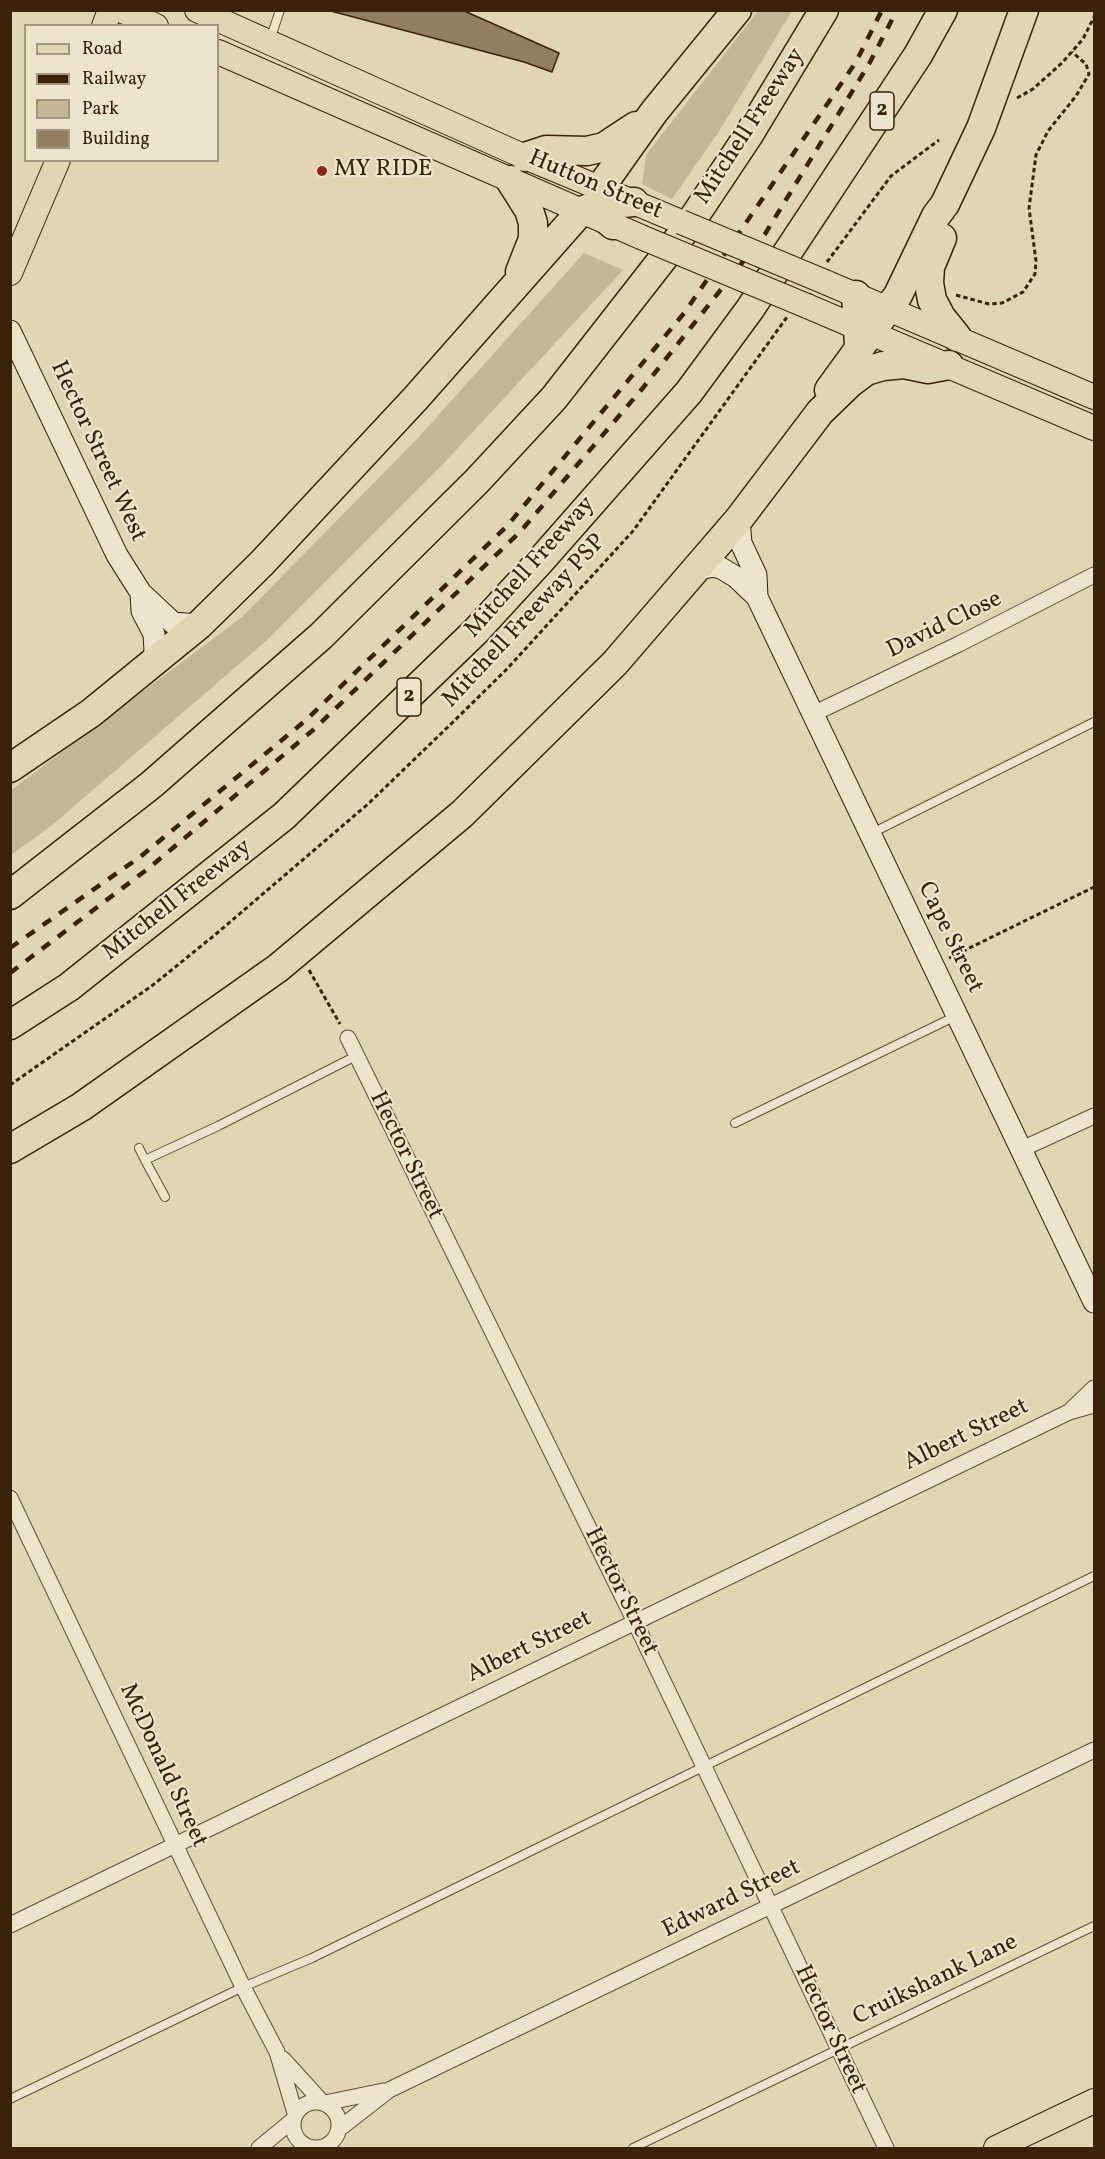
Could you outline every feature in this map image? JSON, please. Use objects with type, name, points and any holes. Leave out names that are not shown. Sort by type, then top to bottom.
[{"type":"highway","points":[[10,768],[91,713],[152,665],[199,625],[302,521],[593,202],[654,112],[737,10]]},
{"type":"highway","name":"Mitchell Freeway","points":[[10,895],[152,785],[245,705],[395,565],[531,423],[622,315],[686,229],[748,136],[824,10]]},
{"type":"highway","name":"Mitchell Freeway","points":[[10,1025],[69,987],[284,816],[468,639],[542,560],[689,392],[750,309],[906,74],[943,10]]},
{"type":"highway","points":[[820,412],[858,324],[887,307],[898,295],[936,216],[945,204],[981,128],[1024,10]]},
{"type":"highway","points":[[512,291],[533,239],[533,223],[518,168],[546,150],[587,151],[603,147],[654,112]]},
{"type":"highway","points":[[593,202],[634,202]]},
{"type":"highway","points":[[945,204],[948,222],[930,267],[929,283],[932,300],[957,336]]},
{"type":"highway","points":[[10,1149],[81,1107],[136,1070],[314,940],[462,814],[615,663],[739,519],[820,412],[866,371],[883,366],[904,364],[928,369],[949,365]]},
{"type":"main road","name":"Hutton Street","points":[[197,10],[518,168],[593,202],[641,237],[798,311],[858,324],[1095,428]]},
{"type":"main road","points":[[107,24],[124,14],[151,24]]},
{"type":"main road","name":"Hutton Street","points":[[219,53],[518,168]]},
{"type":"main road","points":[[10,273],[57,162]]},
{"type":"main road","name":"Hutton Street","points":[[634,202],[825,273],[858,324]]},
{"type":"main road","points":[[887,307],[1095,397]]},
{"type":"main road","points":[[996,2148],[1095,2101]]},
{"type":"street","name":"Hector Street West","points":[[10,331],[117,555],[141,593],[173,623],[199,625]]},
{"type":"street","name":"Cape Street","points":[[739,519],[741,543],[756,575],[757,597]]},
{"type":"street","name":"Cape Street","points":[[695,570],[713,566],[721,568],[736,577],[757,597],[1095,1302]]},
{"type":"street","name":"David Close","points":[[813,714],[1095,575]]},
{"type":"street","name":"Hector Street West","points":[[141,593],[142,610],[154,634],[156,651],[152,665]]},
{"type":"street","name":"Hector Street","points":[[348,1038],[635,1622],[886,2148]]},
{"type":"street","points":[[1022,1149],[1095,1116]]},
{"type":"street","name":"Albert Street","points":[[1069,1412],[1095,1388]]},
{"type":"street","name":"Albert Street","points":[[10,1925],[1069,1412],[1095,1405]]},
{"type":"street","name":"McDonald Street","points":[[10,1498],[174,1845],[243,1988],[277,2052],[294,2117]]},
{"type":"street","name":"Edward Street","points":[[323,2103],[389,2090],[1095,1750]]},
{"type":"street","name":"McDonald Street","points":[[277,2052],[323,2103]]},
{"type":"street","name":"Edward Street","points":[[337,2138],[389,2090]]},
{"type":"street","points":[[259,2148],[307,2103],[323,2103],[336,2114],[337,2138],[325,2146],[286,2148]]},
{"type":"street","points":[[294,2117],[295,2136],[309,2148]]},
{"type":"lane","points":[[269,44],[280,10]]},
{"type":"lane","points":[[870,834],[1095,722]]},
{"type":"lane","points":[[735,1123],[958,1016]]},
{"type":"lane","points":[[145,1160],[356,1056]]},
{"type":"lane","points":[[139,1148],[165,1197]]},
{"type":"lane","points":[[10,2099],[243,1988],[312,1958],[703,1765],[1095,1576]]},
{"type":"lane","name":"Cruikshank Lane","points":[[633,2148],[1095,1926]]},
{"type":"path","points":[[1017,98],[1048,78],[1083,39],[1095,17]]},
{"type":"path","points":[[948,296],[954,295],[989,304],[1002,303],[1023,292],[1035,273],[1036,261],[1029,208],[1036,155],[1048,131],[1076,96],[1089,74],[1086,64],[1072,52]]},
{"type":"path","points":[[825,273],[891,176],[939,140]]},
{"type":"path","name":"Mitchell Freeway PSP","points":[[10,1085],[153,985],[216,934],[368,804],[453,722],[514,661],[633,531],[798,311]]},
{"type":"path","points":[[933,965],[1095,887]]},
{"type":"path","points":[[307,966],[348,1038]]},
{"type":"green space","points":[[758,11],[792,11],[718,133],[672,199],[642,184],[646,155]]},
{"type":"green space","points":[[584,253],[623,270],[443,464],[266,641],[51,826],[11,855],[10,791],[242,617],[416,440]]},
{"type":"building","points":[[327,10],[462,10],[559,53],[552,72],[524,62]]},
{"type":"railway","points":[[10,948],[140,857],[305,721],[507,526],[685,312],[856,62],[882,10]]},
{"type":"railway","points":[[10,973],[149,868],[312,731],[520,532],[642,389],[765,234],[869,64],[897,10]]},
{"type":"place","name":"MY RIDE","points":[[322,171]]}]
